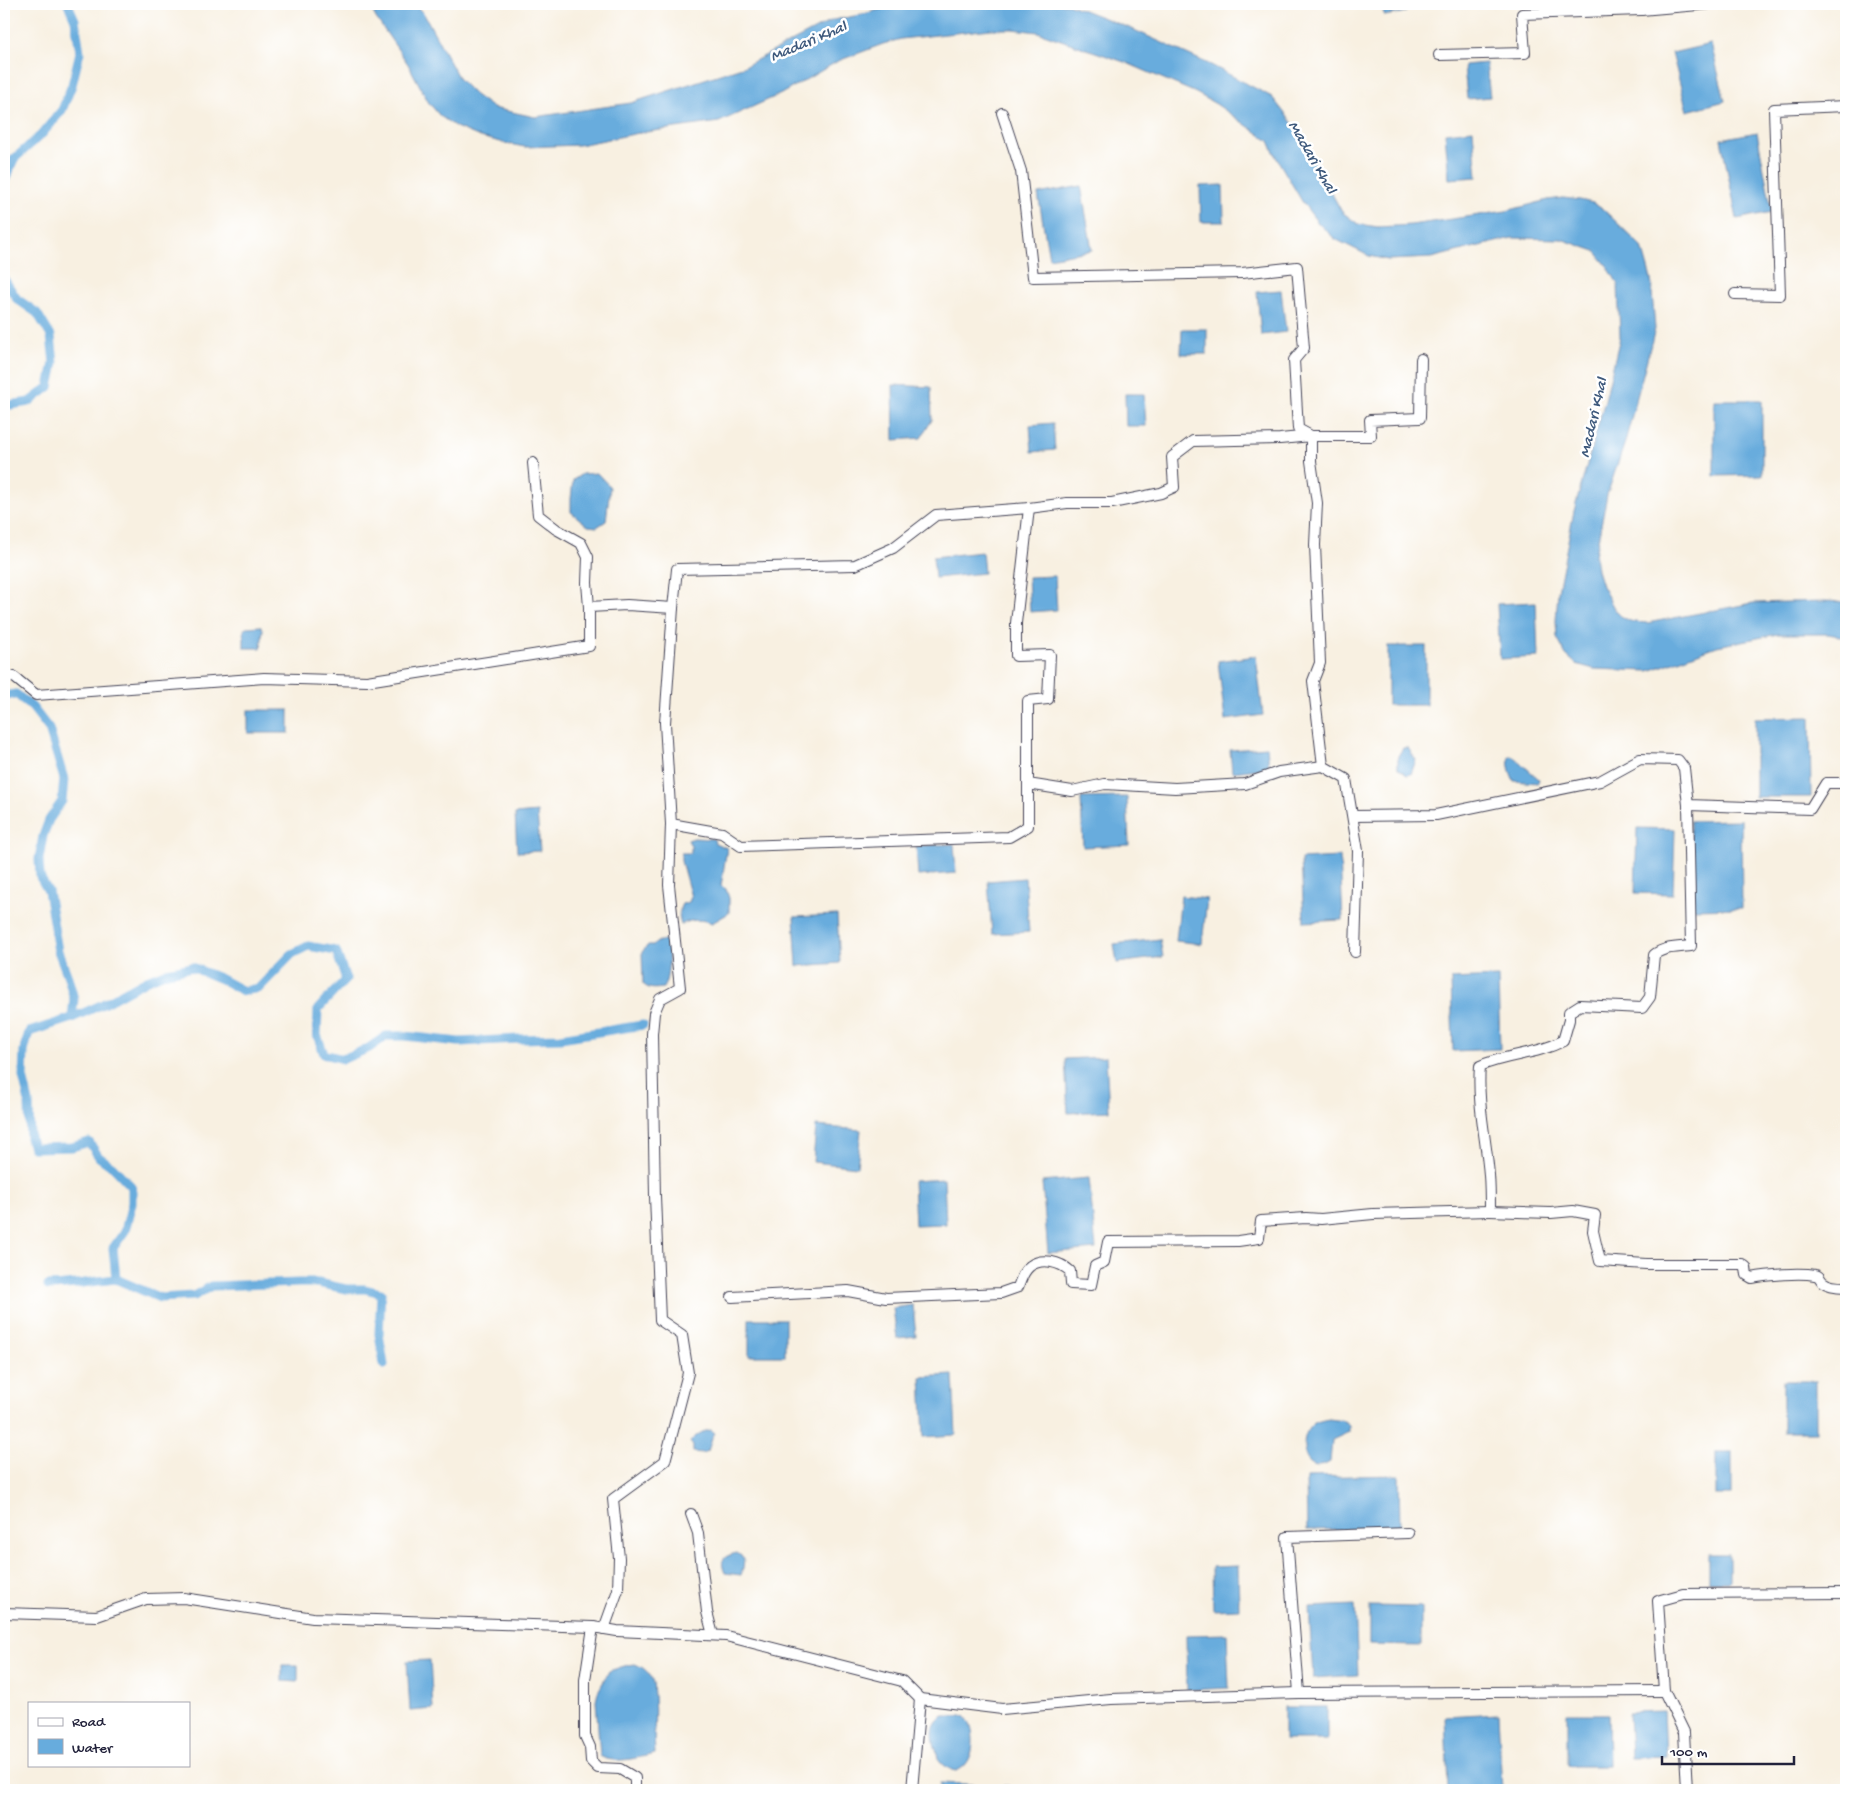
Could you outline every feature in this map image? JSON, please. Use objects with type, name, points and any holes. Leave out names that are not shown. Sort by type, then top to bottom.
[{"type":"street","points":[[1439,55],[1525,54],[1522,14],[1710,4]]},
{"type":"street","points":[[1735,294],[1780,295],[1774,109],[1846,106]]},
{"type":"street","points":[[1002,113],[1021,171],[1032,277],[1242,273],[1297,267],[1304,348],[1294,360],[1298,429],[1311,436]]},
{"type":"street","points":[[604,1629],[618,1590],[619,1558],[613,1499],[665,1461],[688,1372],[682,1335],[660,1320],[655,1196],[652,1034],[654,1013],[660,999],[680,988],[669,884],[671,824],[666,723],[677,569],[855,565],[893,548],[936,515],[1029,508],[1067,503],[1112,503],[1161,493],[1174,488],[1172,457],[1193,441],[1280,439],[1311,436],[1371,436],[1370,420],[1420,418],[1421,359]]},
{"type":"street","points":[[1311,436],[1311,461],[1317,503],[1316,546],[1320,663],[1313,680],[1323,766]]},
{"type":"street","points":[[4,676],[14,677],[36,695],[264,678],[368,680],[589,646],[588,557],[581,543],[556,529],[538,515],[533,463]]},
{"type":"street","points":[[671,824],[722,833],[741,846],[1009,837],[1028,826],[1028,701],[1048,699],[1050,655],[1016,656],[1016,623],[1029,508]]},
{"type":"street","points":[[589,607],[627,605],[673,608]]},
{"type":"street","points":[[1354,816],[1436,815],[1600,780],[1640,759],[1678,760],[1684,768],[1688,805],[1690,946],[1657,952],[1654,955],[1650,998],[1642,1008],[1580,1005],[1569,1012],[1569,1020],[1563,1041],[1548,1050],[1496,1059],[1480,1066],[1478,1084],[1489,1176],[1490,1211]]},
{"type":"street","points":[[1028,784],[1072,791],[1105,784],[1184,788],[1245,784],[1279,772],[1323,766],[1346,779],[1354,816],[1358,850],[1355,952]]},
{"type":"street","points":[[1688,805],[1810,808],[1826,783],[1846,783]]},
{"type":"street","points":[[732,1297],[848,1291],[886,1298],[1001,1293],[1018,1287],[1025,1271],[1030,1266],[1036,1263],[1049,1262],[1062,1264],[1070,1271],[1071,1284],[1091,1285],[1095,1266],[1104,1262],[1108,1242],[1238,1241],[1259,1238],[1261,1221],[1321,1219],[1373,1214],[1490,1211],[1551,1213],[1573,1211],[1595,1215],[1593,1231],[1600,1261],[1646,1264],[1742,1264],[1746,1266],[1746,1275],[1752,1278],[1795,1274],[1814,1275],[1819,1276],[1823,1282],[1831,1285],[1846,1287]]},
{"type":"street","points":[[691,1514],[698,1532],[707,1612],[713,1636]]},
{"type":"street","points":[[1299,1693],[1287,1537],[1408,1533]]},
{"type":"street","points":[[1687,1790],[1684,1732],[1664,1691],[1658,1601],[1683,1594],[1846,1593]]},
{"type":"street","points":[[4,1613],[97,1616],[146,1599],[184,1598],[313,1618],[593,1627],[617,1631],[726,1636],[902,1681],[920,1699],[1002,1709],[1111,1699],[1299,1693],[1664,1691]]},
{"type":"street","points":[[593,1627],[585,1680],[585,1736],[590,1747],[591,1761],[598,1768],[620,1769],[635,1778],[635,1790]]},
{"type":"street","points":[[912,1790],[920,1699]]},
{"type":"water","name":"Madari Khal","points":[[369,4],[414,4],[424,14],[459,79],[475,95],[493,108],[535,117],[631,103],[745,66],[833,20],[860,15],[899,4],[1068,4],[1132,29],[1211,65],[1272,97],[1294,125],[1342,212],[1358,224],[1378,227],[1411,225],[1506,211],[1563,198],[1593,203],[1604,210],[1642,247],[1651,279],[1655,329],[1625,442],[1607,495],[1595,555],[1602,586],[1615,610],[1623,618],[1633,622],[1647,623],[1753,603],[1846,602],[1846,637],[1828,634],[1778,634],[1717,646],[1649,671],[1594,669],[1576,664],[1566,655],[1557,638],[1558,591],[1574,511],[1605,400],[1620,337],[1618,284],[1608,267],[1595,251],[1561,239],[1512,238],[1431,258],[1388,260],[1369,256],[1335,239],[1318,223],[1303,203],[1276,157],[1269,141],[1216,104],[1196,93],[1127,63],[1038,32],[1013,29],[991,29],[901,39],[883,44],[838,61],[781,94],[719,122],[639,133],[579,145],[525,147],[509,144],[480,137],[456,127],[440,116],[429,103],[408,64],[376,18]]},
{"type":"water","points":[[1382,4],[1404,4],[1406,12],[1384,16]]},
{"type":"water","points":[[1711,44],[1725,101],[1687,111],[1672,53]]},
{"type":"water","points":[[1486,63],[1490,97],[1467,99],[1464,65]]},
{"type":"water","points":[[1473,130],[1477,177],[1449,179],[1445,133]]},
{"type":"water","points":[[1757,132],[1772,212],[1737,219],[1721,139]]},
{"type":"water","points":[[1223,185],[1224,222],[1201,222],[1200,186]]},
{"type":"water","points":[[1081,186],[1092,250],[1049,258],[1038,194]]},
{"type":"water","points":[[1281,290],[1286,332],[1261,335],[1257,292]]},
{"type":"water","points":[[1182,329],[1207,329],[1207,354],[1181,354]]},
{"type":"water","points":[[893,385],[931,387],[932,420],[921,438],[894,440]]},
{"type":"water","points":[[1125,394],[1144,394],[1146,426],[1126,426]]},
{"type":"water","points":[[1714,400],[1762,400],[1762,475],[1714,476]]},
{"type":"water","points":[[1053,423],[1055,450],[1032,452],[1030,425]]},
{"type":"water","points":[[597,473],[610,487],[606,521],[597,527],[588,526],[571,512],[571,499],[573,480],[582,474]]},
{"type":"water","points":[[982,552],[984,573],[935,578],[933,557]]},
{"type":"water","points":[[1055,576],[1057,610],[1030,612],[1028,577]]},
{"type":"water","points":[[1536,602],[1538,657],[1500,659],[1497,604]]},
{"type":"water","points":[[261,626],[263,629],[261,648],[244,648],[244,630],[246,627]]},
{"type":"water","points":[[1388,646],[1426,646],[1426,705],[1388,705]]},
{"type":"water","points":[[1256,656],[1263,715],[1225,720],[1218,661]]},
{"type":"water","points":[[248,710],[289,710],[289,733],[248,733]]},
{"type":"water","points":[[1810,717],[1811,797],[1755,797],[1755,718]]},
{"type":"water","points":[[1267,747],[1269,768],[1232,772],[1230,750]]},
{"type":"water","points":[[1403,748],[1408,748],[1416,760],[1411,774],[1407,775],[1398,768],[1398,756]]},
{"type":"water","points":[[1511,756],[1539,779],[1538,783],[1514,781],[1509,763],[1509,757]]},
{"type":"water","points":[[1127,797],[1129,845],[1083,847],[1081,798]]},
{"type":"water","points":[[537,812],[540,851],[517,852],[515,814]]},
{"type":"water","points":[[1741,820],[1742,908],[1692,909],[1690,821]]},
{"type":"water","points":[[1637,828],[1675,829],[1673,894],[1635,893]]},
{"type":"water","points":[[694,838],[714,839],[715,843],[727,848],[721,886],[726,889],[729,898],[729,913],[712,923],[696,920],[681,925],[679,914],[682,904],[689,902],[691,897],[681,861],[681,853],[691,853],[691,846],[688,840]]},
{"type":"water","points":[[954,844],[956,873],[918,876],[916,846]]},
{"type":"water","points":[[1340,857],[1343,920],[1304,922],[1301,859]]},
{"type":"water","points":[[1025,878],[1029,932],[992,934],[988,881]]},
{"type":"water","points":[[1181,896],[1207,899],[1202,944],[1176,941]]},
{"type":"water","points":[[837,915],[840,963],[797,966],[794,917]]},
{"type":"water","points":[[1160,939],[1163,957],[1117,963],[1114,944]]},
{"type":"water","points":[[659,941],[667,941],[668,972],[663,988],[652,989],[643,984],[642,952],[648,945],[653,945]]},
{"type":"water","points":[[1498,977],[1500,1049],[1453,1051],[1451,979]]},
{"type":"water","points":[[1106,1057],[1109,1111],[1068,1113],[1065,1059]]},
{"type":"water","points":[[816,1126],[861,1130],[857,1167],[813,1162]]},
{"type":"water","points":[[1089,1178],[1096,1249],[1048,1253],[1042,1182]]},
{"type":"water","points":[[944,1179],[946,1224],[915,1225],[913,1181]]},
{"type":"water","points":[[913,1305],[916,1336],[897,1338],[893,1308]]},
{"type":"water","points":[[749,1319],[785,1319],[785,1356],[749,1356]]},
{"type":"water","points":[[953,1375],[956,1435],[924,1437],[921,1377]]},
{"type":"water","points":[[1783,1381],[1816,1381],[1816,1432],[1783,1432]]},
{"type":"water","points":[[1329,1419],[1344,1421],[1349,1425],[1349,1432],[1332,1440],[1330,1462],[1321,1466],[1313,1465],[1308,1461],[1305,1454],[1305,1437],[1313,1424]]},
{"type":"water","points":[[711,1430],[715,1433],[708,1451],[702,1453],[693,1452],[693,1446],[690,1442],[704,1431]]},
{"type":"water","points":[[1716,1452],[1732,1452],[1732,1495],[1716,1495]]},
{"type":"water","points":[[1399,1475],[1400,1528],[1307,1530],[1306,1477]]},
{"type":"water","points":[[737,1553],[744,1558],[741,1575],[725,1573],[724,1559],[729,1555]]},
{"type":"water","points":[[1709,1554],[1729,1554],[1729,1582],[1709,1582]]},
{"type":"water","points":[[1238,1566],[1239,1609],[1213,1610],[1212,1567]]},
{"type":"water","points":[[1355,1605],[1358,1675],[1313,1678],[1309,1607]]},
{"type":"water","points":[[1370,1606],[1421,1607],[1421,1646],[1370,1645]]},
{"type":"water","points":[[1227,1634],[1229,1688],[1187,1690],[1186,1635]]},
{"type":"water","points":[[430,1660],[433,1709],[410,1711],[407,1661]]},
{"type":"water","points":[[635,1664],[649,1673],[652,1679],[655,1709],[655,1754],[627,1760],[606,1759],[600,1756],[596,1701],[598,1692],[609,1671]]},
{"type":"water","points":[[282,1665],[298,1665],[298,1682],[282,1681]]},
{"type":"water","points":[[1284,1707],[1327,1707],[1327,1740],[1284,1740]]},
{"type":"water","points":[[1664,1711],[1666,1756],[1631,1757],[1629,1712]]},
{"type":"water","points":[[1498,1713],[1502,1790],[1448,1790],[1445,1716]]},
{"type":"water","points":[[1567,1714],[1608,1714],[1609,1766],[1567,1766]]},
{"type":"water","points":[[944,1716],[965,1716],[971,1726],[973,1746],[971,1753],[964,1766],[957,1771],[943,1765],[938,1757],[935,1745],[933,1736],[934,1726]]},
{"type":"water","points":[[940,1783],[1009,1786],[1009,1790],[940,1790]]},
{"type":"waterway","points":[[4,183],[14,159],[42,134],[62,110],[72,85],[80,52],[75,20],[68,4]]},
{"type":"waterway","points":[[4,279],[17,299],[37,313],[51,336],[54,363],[49,387],[29,402],[4,406]]},
{"type":"waterway","points":[[4,696],[16,694],[32,707],[49,729],[64,779],[62,801],[49,820],[43,836],[39,859],[40,877],[48,891],[58,951],[74,999],[72,1018],[29,1032],[24,1051],[23,1077],[29,1102],[30,1138],[33,1148],[72,1147],[89,1142],[99,1157],[113,1167],[132,1187],[132,1203],[125,1231],[113,1248],[116,1279],[48,1286]]},
{"type":"waterway","points":[[72,1018],[103,1004],[147,980],[167,972],[192,967],[243,991],[259,988],[292,954],[308,946],[336,951],[346,979],[318,1009],[317,1035],[324,1054],[343,1059],[369,1048],[386,1036],[405,1036],[459,1042],[560,1038],[643,1025]]},
{"type":"waterway","points":[[116,1279],[160,1298],[194,1296],[211,1286],[299,1283],[318,1283],[346,1289],[365,1289],[381,1293],[379,1334],[384,1365]]}]
